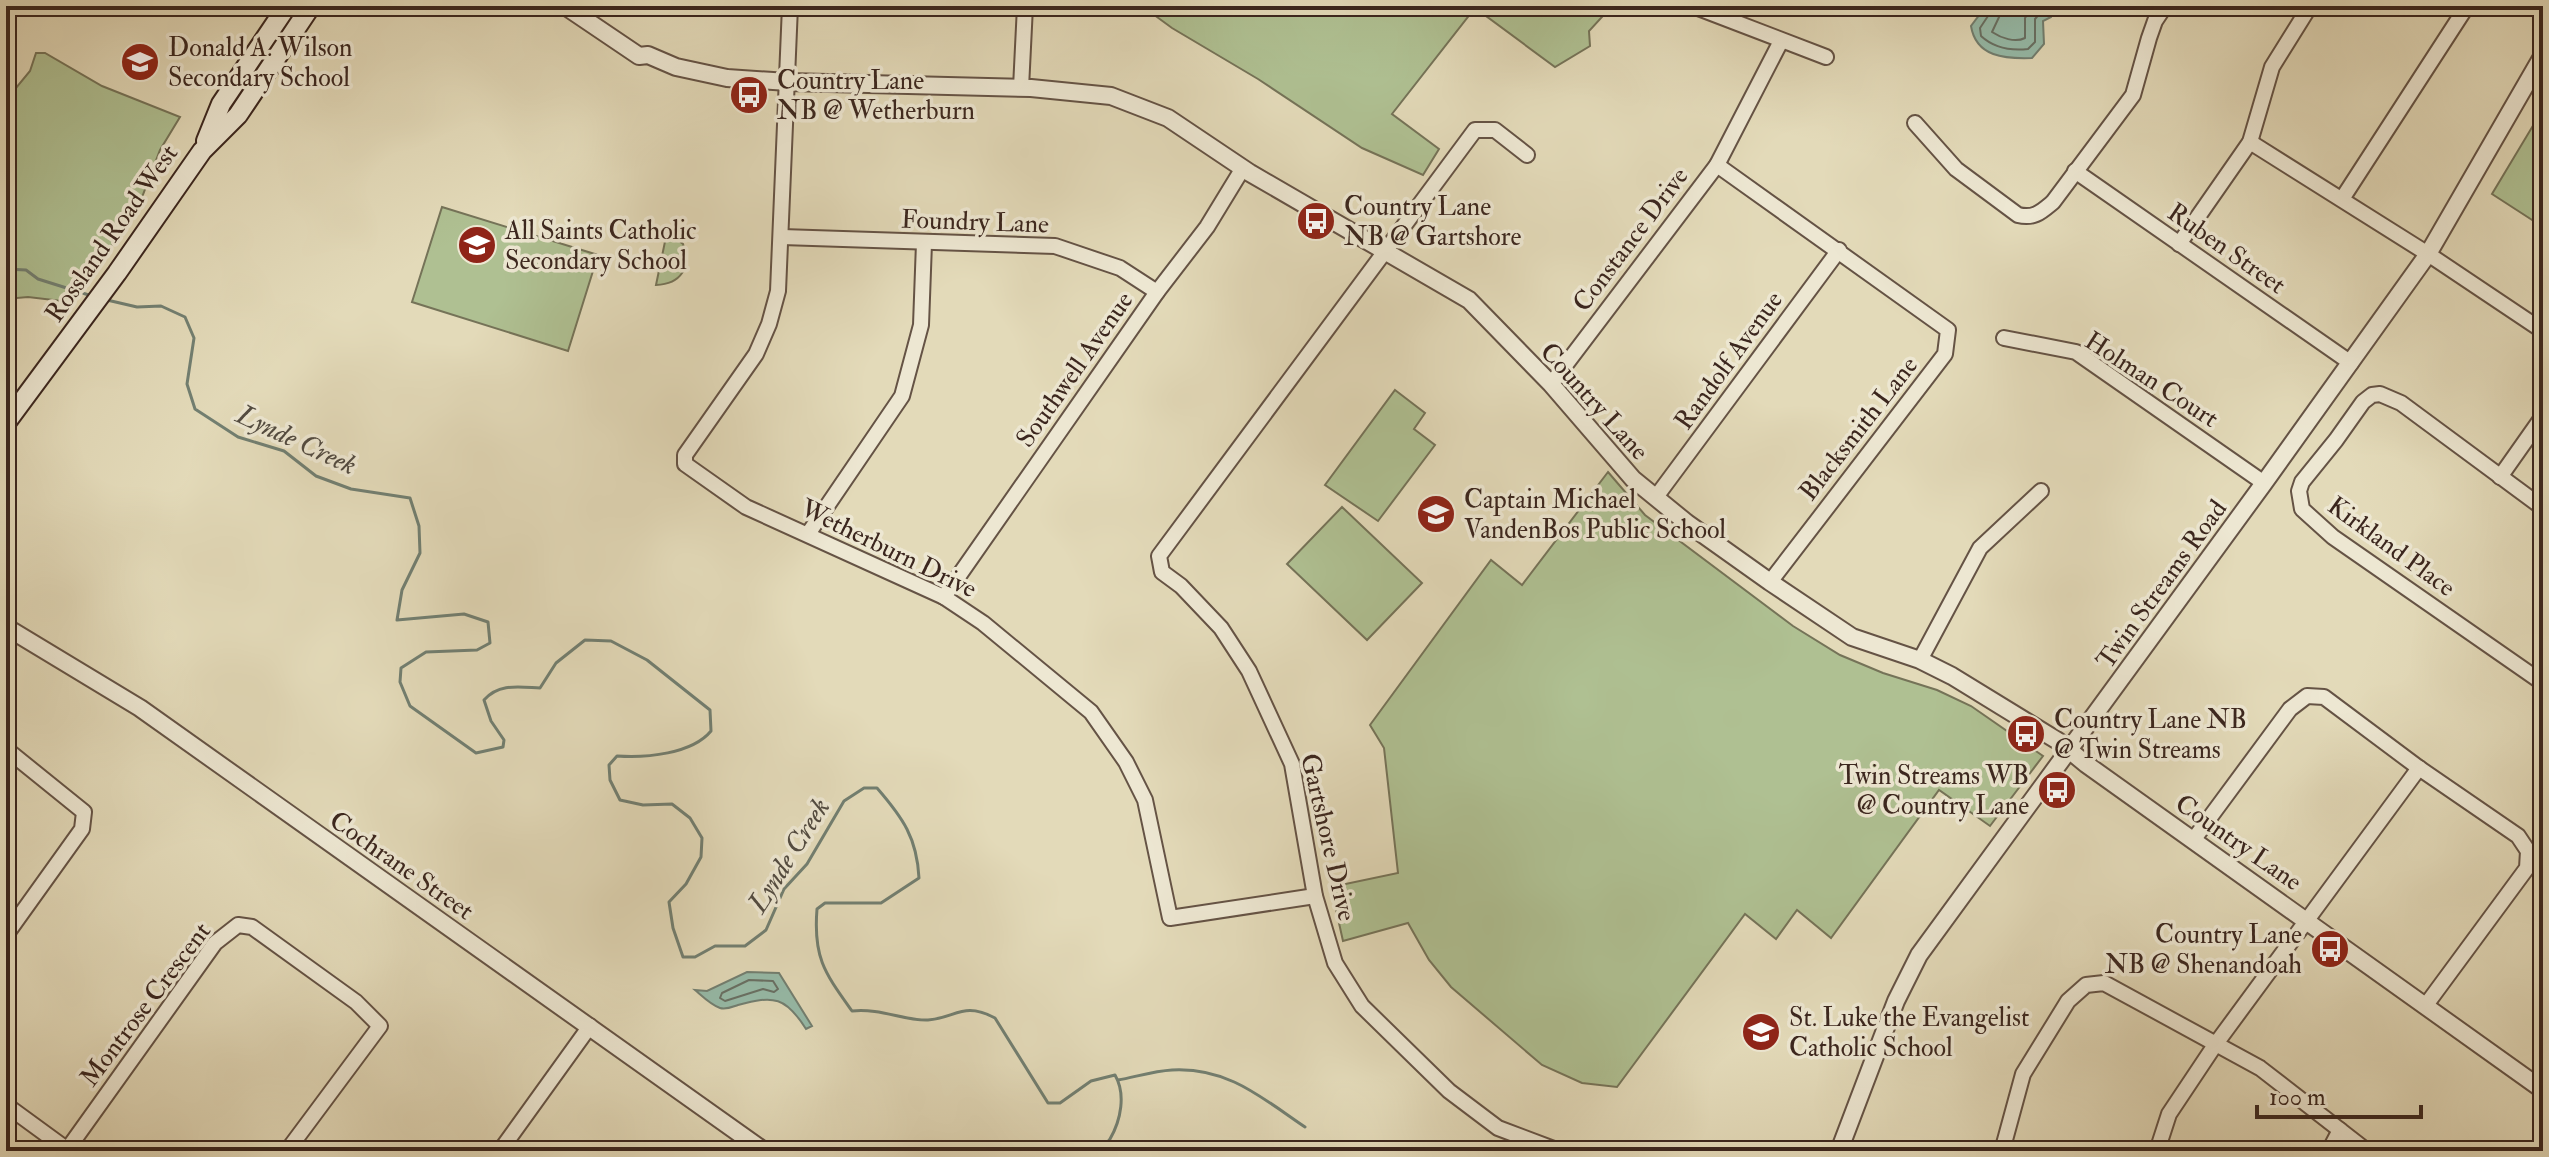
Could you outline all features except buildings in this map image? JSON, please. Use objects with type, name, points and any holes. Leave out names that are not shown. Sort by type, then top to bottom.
[{"type":"main road","name":"Rossland Road West","points":[[202,151],[221,104],[287,6]]},
{"type":"main road","name":"Rossland Road West","points":[[6,423],[202,151],[238,115],[311,6]]},
{"type":"street","name":"Wetherburn Drive","points":[[790,6],[778,291],[756,354],[685,455],[685,464],[746,507],[944,597],[983,623],[1091,712],[1126,762],[1145,800],[1170,918],[1315,896]]},
{"type":"street","points":[[1021,88],[1025,6]]},
{"type":"street","points":[[1693,6],[1826,57]]},
{"type":"street","points":[[1915,123],[1956,169],[2018,215],[2039,214],[2053,202],[2133,95],[2155,21],[2165,6]]},
{"type":"street","points":[[2179,244],[2250,142],[2272,67],[2310,6]]},
{"type":"street","points":[[2342,199],[2467,6]]},
{"type":"street","name":"Country Lane","points":[[578,8],[644,46],[648,55],[676,67],[727,78],[1021,88],[1111,96],[1168,118],[1243,168],[1469,300],[1551,384],[1633,479],[1687,523],[1770,582],[1852,637],[1920,660],[1952,676],[2058,741],[2541,1084]]},
{"type":"street","points":[[1717,165],[1781,41]]},
{"type":"street","name":"Twin Streams Road","points":[[1839,1151],[1896,1001],[1919,955],[2428,254],[2543,55]]},
{"type":"street","name":"Gartshore Drive","points":[[1527,155],[1495,130],[1475,130],[1159,556],[1162,572],[1181,586],[1221,628],[1249,671],[1292,764],[1315,896],[1335,963],[1362,1006],[1449,1091],[1498,1128],[1559,1151]]},
{"type":"street","points":[[2250,142],[2543,331]]},
{"type":"street","name":"Constance Drive","points":[[1551,384],[1717,165],[1839,250]]},
{"type":"street","name":"Southwell Avenue","points":[[944,597],[1157,292],[1207,227],[1243,168]]},
{"type":"street","name":"Ruben Street","points":[[2075,171],[2351,363]]},
{"type":"street","name":"Foundry Lane","points":[[782,237],[1055,246],[1120,268],[1157,292]]},
{"type":"street","points":[[808,534],[902,396],[921,325],[924,243]]},
{"type":"street","name":"Randolf Avenue","points":[[1656,497],[1839,250]]},
{"type":"street","name":"Blacksmith Lane","points":[[1770,582],[1945,354],[1948,330],[1839,250]]},
{"type":"street","name":"Holman Court","points":[[2004,338],[2076,352],[2264,483]]},
{"type":"street","name":"Kirkland Place","points":[[2543,508],[2401,403],[2380,394],[2372,395],[2363,402],[2302,482],[2299,491],[2302,509],[2333,537],[2543,683]]},
{"type":"street","points":[[2500,477],[2543,416]]},
{"type":"street","points":[[1920,660],[1980,548],[2041,491]]},
{"type":"street","name":"Cochrane Street","points":[[6,627],[140,708],[764,1151]]},
{"type":"street","points":[[2194,839],[2290,709],[2307,696],[2324,697],[2518,836],[2528,851],[2527,868],[2426,1005]]},
{"type":"street","points":[[6,749],[84,812],[82,829],[6,935]]},
{"type":"street","points":[[2157,1151],[2169,1114],[2215,1045],[2419,768]]},
{"type":"street","name":"Montrose Crescent","points":[[68,1150],[215,943],[238,925],[252,927],[356,1002],[380,1026],[287,1151]]},
{"type":"street","points":[[2002,1151],[2023,1074],[2068,1001],[2086,985],[2104,983],[2260,1068],[2367,1151]]},
{"type":"street","points":[[500,1151],[590,1026]]},
{"type":"street","points":[[6,1105],[68,1150]]},
{"type":"street","points":[[2329,1151],[2340,1130]]},
{"type":"shaded area","points":[[1142,6],[1612,6],[1589,31],[1590,46],[1555,67],[1475,8],[1392,114],[1439,149],[1423,175],[1362,148]]},
{"type":"shaded area","points":[[36,53],[45,53],[102,86],[180,117],[160,150],[136,213],[70,302],[28,297],[6,299],[6,100],[30,71]]},
{"type":"shaded area","points":[[2543,109],[2543,227],[2492,194]]},
{"type":"shaded area","points":[[442,207],[598,255],[568,351],[412,302]]},
{"type":"shaded area","points":[[667,232],[683,244],[685,267],[678,278],[656,285]]},
{"type":"shaded area","points":[[1395,390],[1425,413],[1414,429],[1435,445],[1378,521],[1325,485]]},
{"type":"shaded area","points":[[1608,472],[1645,515],[1793,626],[1840,655],[1937,690],[1971,706],[2043,756],[1990,826],[1939,790],[1831,938],[1797,910],[1776,939],[1745,914],[1617,1087],[1582,1083],[1542,1065],[1451,987],[1429,960],[1408,923],[1343,941],[1331,887],[1398,873],[1384,748],[1370,725],[1491,560],[1522,585]]},
{"type":"shaded area","points":[[1342,507],[1422,583],[1367,640],[1287,564]]},
{"type":"water","points":[[1986,6],[2054,6],[2051,17],[2043,21],[2044,44],[2032,58],[1993,54],[1979,44],[1971,26]]},
{"type":"water","points":[[747,972],[779,973],[812,1026],[806,1029],[792,1010],[778,1001],[761,1000],[722,1009],[695,990],[707,991]]},
{"type":"waterway","name":"Lynde Creek","points":[[6,269],[26,270],[38,279],[92,296]]},
{"type":"waterway","name":"Lynde Creek","points":[[107,300],[137,307],[161,306],[185,317],[194,338],[187,384],[195,409],[238,437],[284,451],[316,476],[351,489],[410,498],[419,526],[420,553],[402,590],[397,620],[464,614],[488,622],[490,643],[477,650],[426,652],[401,668],[400,682],[410,706],[476,753],[503,747],[504,740],[491,721],[484,700],[503,688],[540,688],[556,663],[585,640],[611,641],[647,660],[710,710],[711,731],[692,745],[668,753],[617,756],[609,765],[610,780],[620,800],[643,805],[672,804],[690,818],[702,838],[701,857],[686,884],[669,902],[673,928],[683,957],[695,957],[715,946],[745,946],[766,930],[784,889],[807,864],[844,801],[864,788],[877,788],[907,829],[915,851],[919,878],[881,903],[825,903],[817,909],[819,953],[828,975],[852,1011],[873,1011],[928,1020],[975,1011],[995,1018],[1048,1103],[1060,1103],[1091,1081],[1115,1075],[1121,1099],[1117,1124],[1110,1139],[1094,1151]]},
{"type":"waterway","points":[[1118,1080],[1172,1070],[1210,1074],[1243,1086],[1305,1127]]},
{"type":"place","name":"Donald A. Wilson Secondary School","points":[[140,62]]},
{"type":"place","name":"Country Lane NB @ Wetherburn","points":[[749,95]]},
{"type":"place","name":"Country Lane NB @ Gartshore","points":[[1316,221]]},
{"type":"place","name":"All Saints Catholic Secondary School","points":[[477,245]]},
{"type":"place","name":"Captain Michael VandenBos Public School","points":[[1436,514]]},
{"type":"place","name":"Country Lane NB @ Twin Streams","points":[[2026,734]]},
{"type":"place","name":"Twin Streams WB @ Country Lane","points":[[2057,790]]},
{"type":"place","name":"Country Lane NB @ Shenandoah","points":[[2330,949]]},
{"type":"place","name":"St. Luke the Evangelist Catholic School","points":[[1761,1032]]}]
